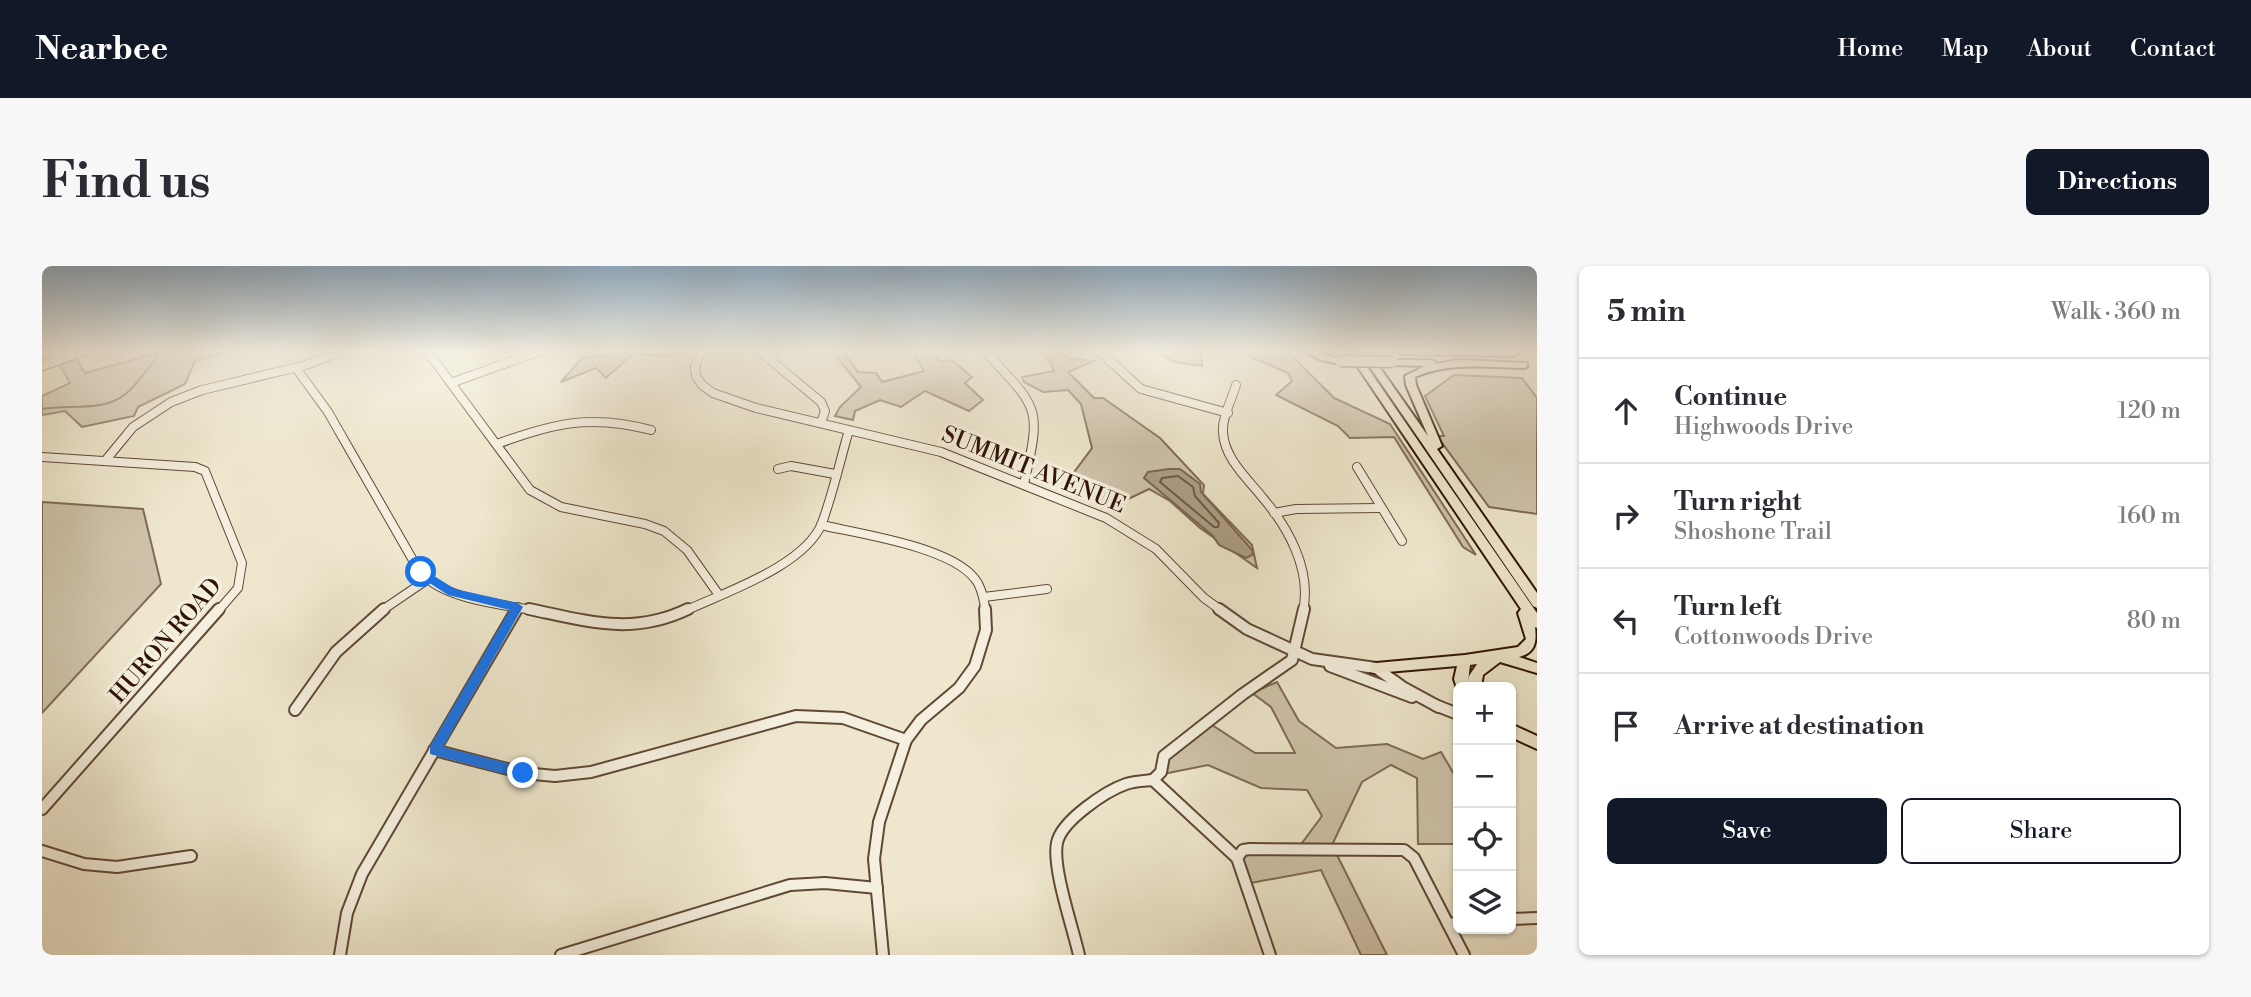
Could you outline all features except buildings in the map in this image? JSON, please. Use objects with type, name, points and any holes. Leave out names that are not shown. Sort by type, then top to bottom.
[{"type":"highway","points":[[1374,383],[1537,623]]},
{"type":"highway","points":[[1386,383],[1537,603]]},
{"type":"highway","points":[[1411,383],[1430,432],[1458,487]]},
{"type":"highway","points":[[1483,524],[1537,593]]},
{"type":"highway","points":[[1376,668],[1499,657],[1528,648],[1532,633],[1524,613],[1478,538]]},
{"type":"highway","points":[[1474,682],[1479,669],[1499,657],[1537,668]]},
{"type":"highway","points":[[1462,682],[1465,660]]},
{"type":"highway","points":[[1516,734],[1537,743]]},
{"type":"street","points":[[105,461],[141,420],[171,402],[202,390],[233,383]]},
{"type":"street","points":[[307,383],[328,412],[414,562],[428,579],[440,587],[464,596],[595,623],[638,625],[680,614],[797,556],[812,542],[821,525],[849,429]]},
{"type":"street","points":[[451,383],[524,483],[549,502],[573,510],[645,524],[673,537],[687,550],[719,595]]},
{"type":"street","name":"SUMMIT AVENUE","points":[[700,383],[707,389],[756,408],[941,452],[1130,530],[1156,549],[1218,610],[1262,637],[1312,659],[1453,712]]},
{"type":"street","points":[[798,383],[821,402],[825,411],[821,423]]},
{"type":"street","points":[[1013,383],[1035,413],[1024,484]]},
{"type":"street","points":[[1135,383],[1141,389],[1227,413]]},
{"type":"street","points":[[1079,955],[1056,853],[1059,835],[1069,822],[1116,789],[1135,782],[1153,780],[1161,772],[1164,756],[1225,709],[1244,690],[1292,660],[1306,601],[1305,579],[1274,513],[1238,467],[1227,445],[1223,433],[1236,386]]},
{"type":"street","points":[[497,444],[545,425],[576,419],[625,424],[651,430]]},
{"type":"street","name":"HURON ROAD","points":[[42,457],[195,467],[205,471],[243,570],[237,587],[42,809]]},
{"type":"street","points":[[778,469],[791,466],[835,474]]},
{"type":"street","points":[[1357,467],[1402,541]]},
{"type":"street","points":[[1274,513],[1296,509],[1380,508]]},
{"type":"street","points":[[821,525],[945,556],[969,572],[984,597],[986,630],[975,666],[959,688],[921,719],[906,740],[879,822],[874,859],[883,955]]},
{"type":"street","points":[[295,710],[331,658],[355,632],[428,579]]},
{"type":"street","points":[[984,597],[1047,589]]},
{"type":"street","points":[[340,955],[345,921],[358,883],[518,607]]},
{"type":"street","name":"SUMMIT AVENUE","points":[[1312,659],[1376,668],[1404,688],[1439,707]]},
{"type":"street","points":[[434,750],[523,773],[555,776],[591,772],[796,716],[843,718],[906,740]]},
{"type":"street","points":[[1153,780],[1237,858],[1270,955]]},
{"type":"street","points":[[1237,858],[1239,853],[1250,849],[1398,849],[1414,858],[1453,923]]},
{"type":"street","points":[[42,851],[84,864],[117,867],[191,856]]},
{"type":"street","points":[[561,955],[790,885],[825,883],[877,888]]},
{"type":"street","points":[[1516,919],[1537,918]]},
{"type":"street","points":[[1457,934],[1464,955]]},
{"type":"shaded area","points":[[70,383],[185,383],[138,407],[134,416],[82,427],[65,411],[42,415],[42,396]]},
{"type":"shaded area","points":[[858,383],[965,383],[983,400],[969,411],[925,391],[901,407],[880,400],[855,411],[853,420],[835,416],[840,407],[861,387]]},
{"type":"shaded area","points":[[1026,383],[1079,383],[1094,398],[1103,398],[1160,438],[1204,485],[1203,494],[1252,545],[1257,568],[1200,528],[1170,501],[1149,489],[1112,507],[1063,487],[1092,448],[1081,404],[1068,390],[1043,392]]},
{"type":"shaded area","points":[[1290,383],[1319,383],[1334,398],[1390,424],[1476,555],[1463,547],[1394,437],[1350,438],[1338,426],[1276,395]]},
{"type":"shaded area","points":[[1443,383],[1526,383],[1537,398],[1537,514],[1489,507],[1437,436],[1444,436],[1425,396]]},
{"type":"shaded area","points":[[42,502],[143,509],[161,584],[42,713]]},
{"type":"shaded area","points":[[1277,682],[1299,721],[1336,748],[1387,744],[1423,759],[1441,752],[1453,772],[1453,844],[1418,844],[1417,778],[1391,765],[1362,782],[1332,845],[1387,955],[1361,955],[1321,870],[1245,884],[1238,848],[1299,847],[1322,816],[1307,790],[1261,788],[1208,765],[1163,774],[1161,756],[1206,721],[1255,753],[1295,753],[1271,707],[1252,693]]},
{"type":"water","points":[[1180,469],[1200,484],[1201,492],[1253,551],[1252,555],[1246,558],[1219,545],[1213,536],[1144,478],[1148,472]]},
{"type":"waterway","points":[[42,409],[104,404],[123,396],[137,383]]},
{"type":"route","points":[[421,572],[440,587],[452,592],[518,607],[434,750],[523,773]]}]
